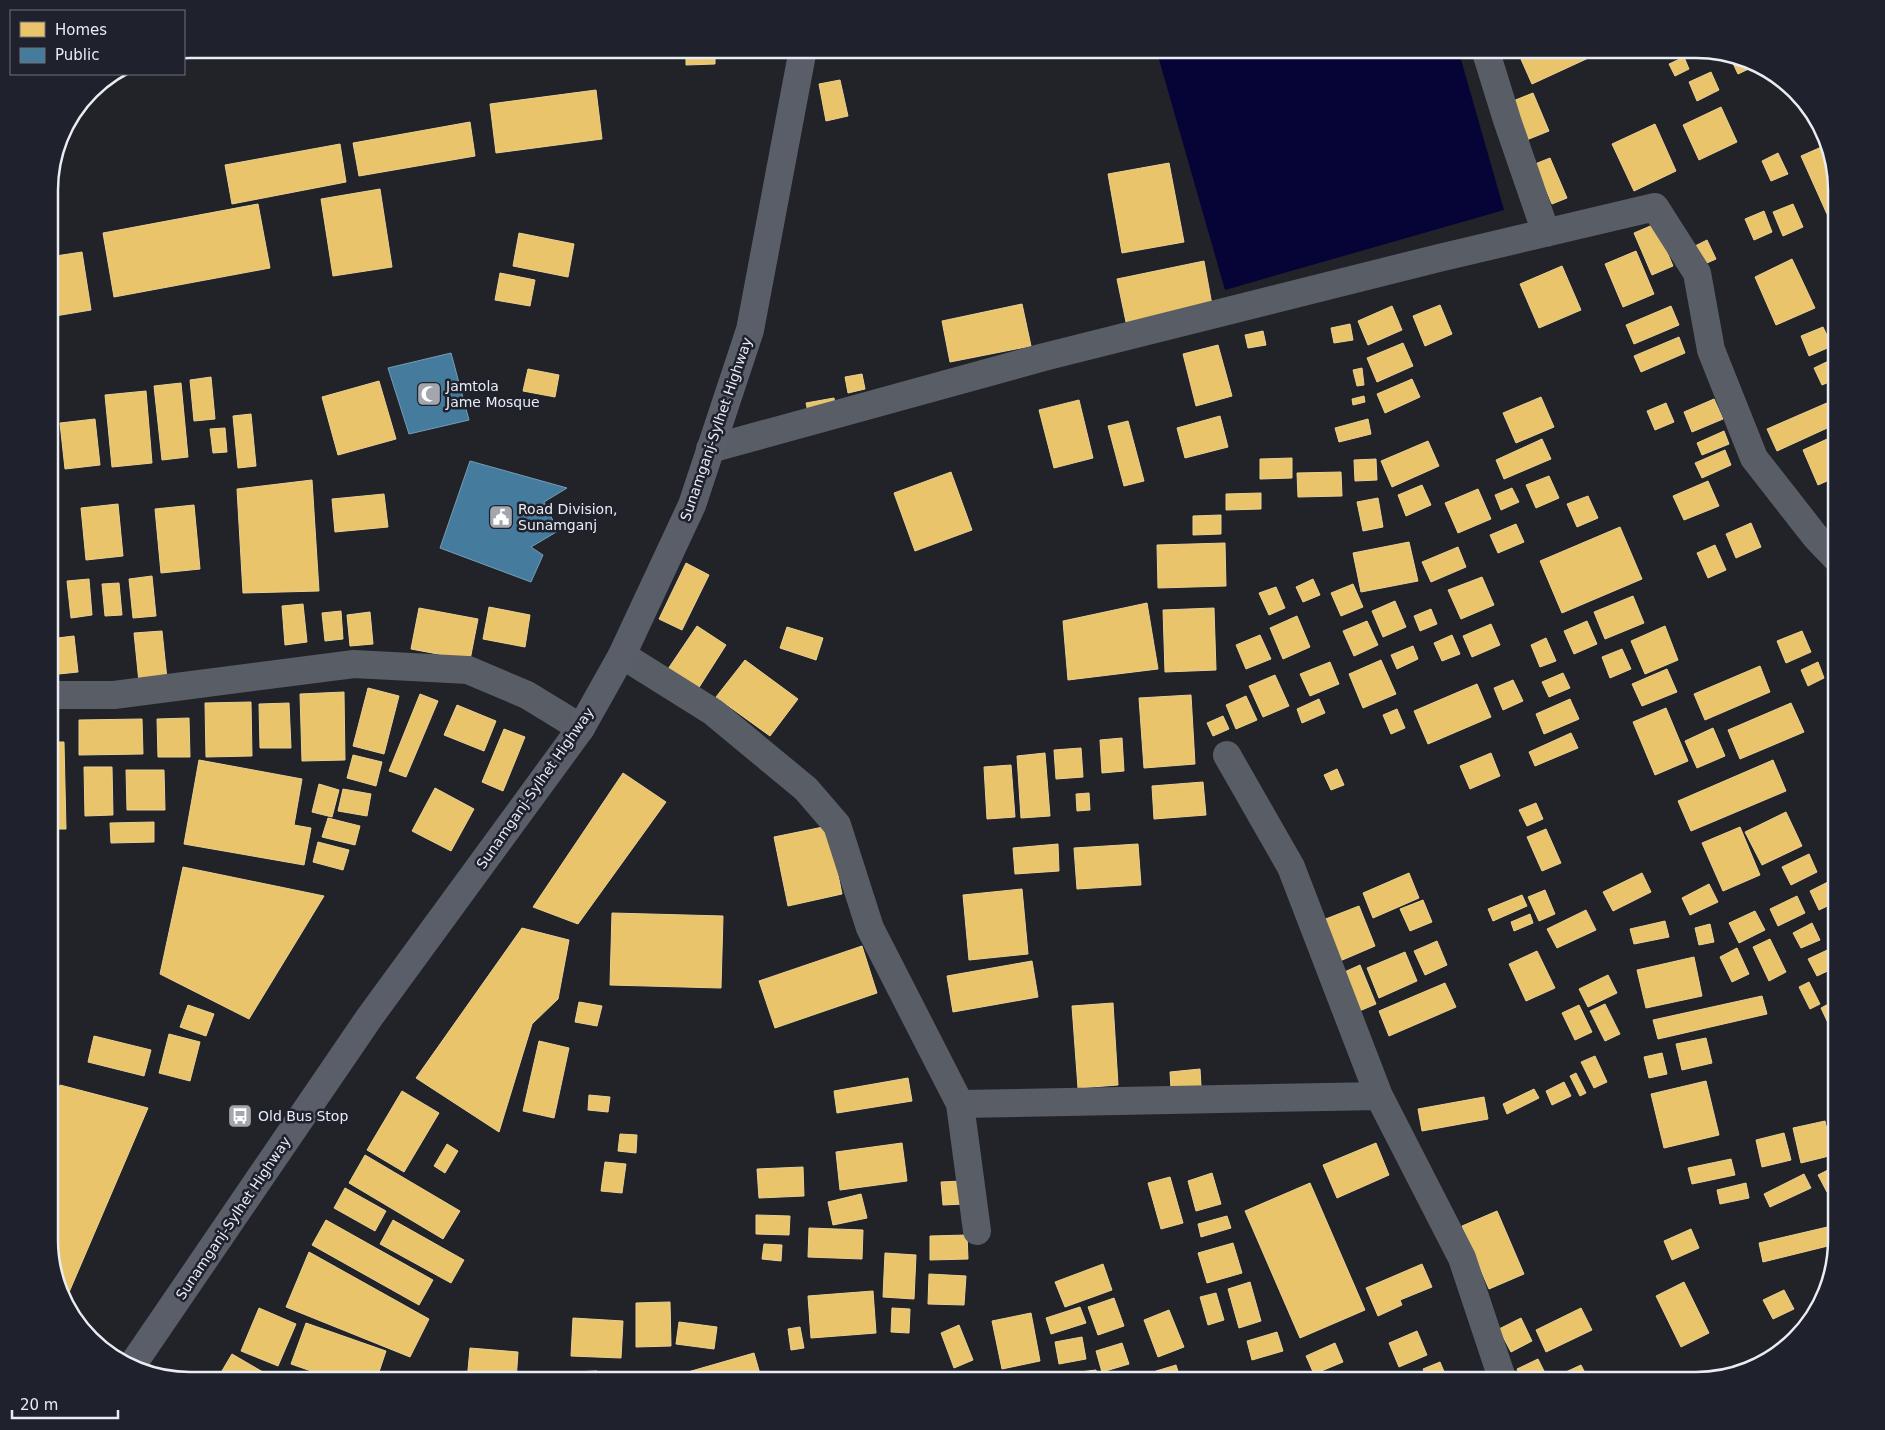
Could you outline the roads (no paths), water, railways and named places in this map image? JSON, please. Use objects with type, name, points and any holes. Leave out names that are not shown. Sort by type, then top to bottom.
[{"type":"main road","name":"Sunamganj-Sylhet Highway","points":[[135,1360],[369,1018],[581,728],[622,655],[692,505],[750,330],[801,57]]},
{"type":"street","points":[[1487,57],[1546,233]]},
{"type":"street","points":[[710,449],[1053,355],[1655,207],[1697,273],[1711,350],[1754,458],[1815,536],[1828,550]]},
{"type":"street","points":[[622,655],[713,712],[806,789],[837,825],[870,928],[960,1104],[977,1231]]},
{"type":"street","points":[[58,695],[114,695],[354,664],[468,670],[527,695],[581,728]]},
{"type":"street","points":[[1227,755],[1291,867],[1379,1096],[1462,1258],[1500,1372]]},
{"type":"street","points":[[960,1104],[1379,1096]]},
{"type":"place","name":"Jamtola Jame Mosque","points":[[429,394]]},
{"type":"place","name":"Road Division, Sunamganj","points":[[501,517]]},
{"type":"place","name":"Old Bus Stop","points":[[240,1116]]}]
